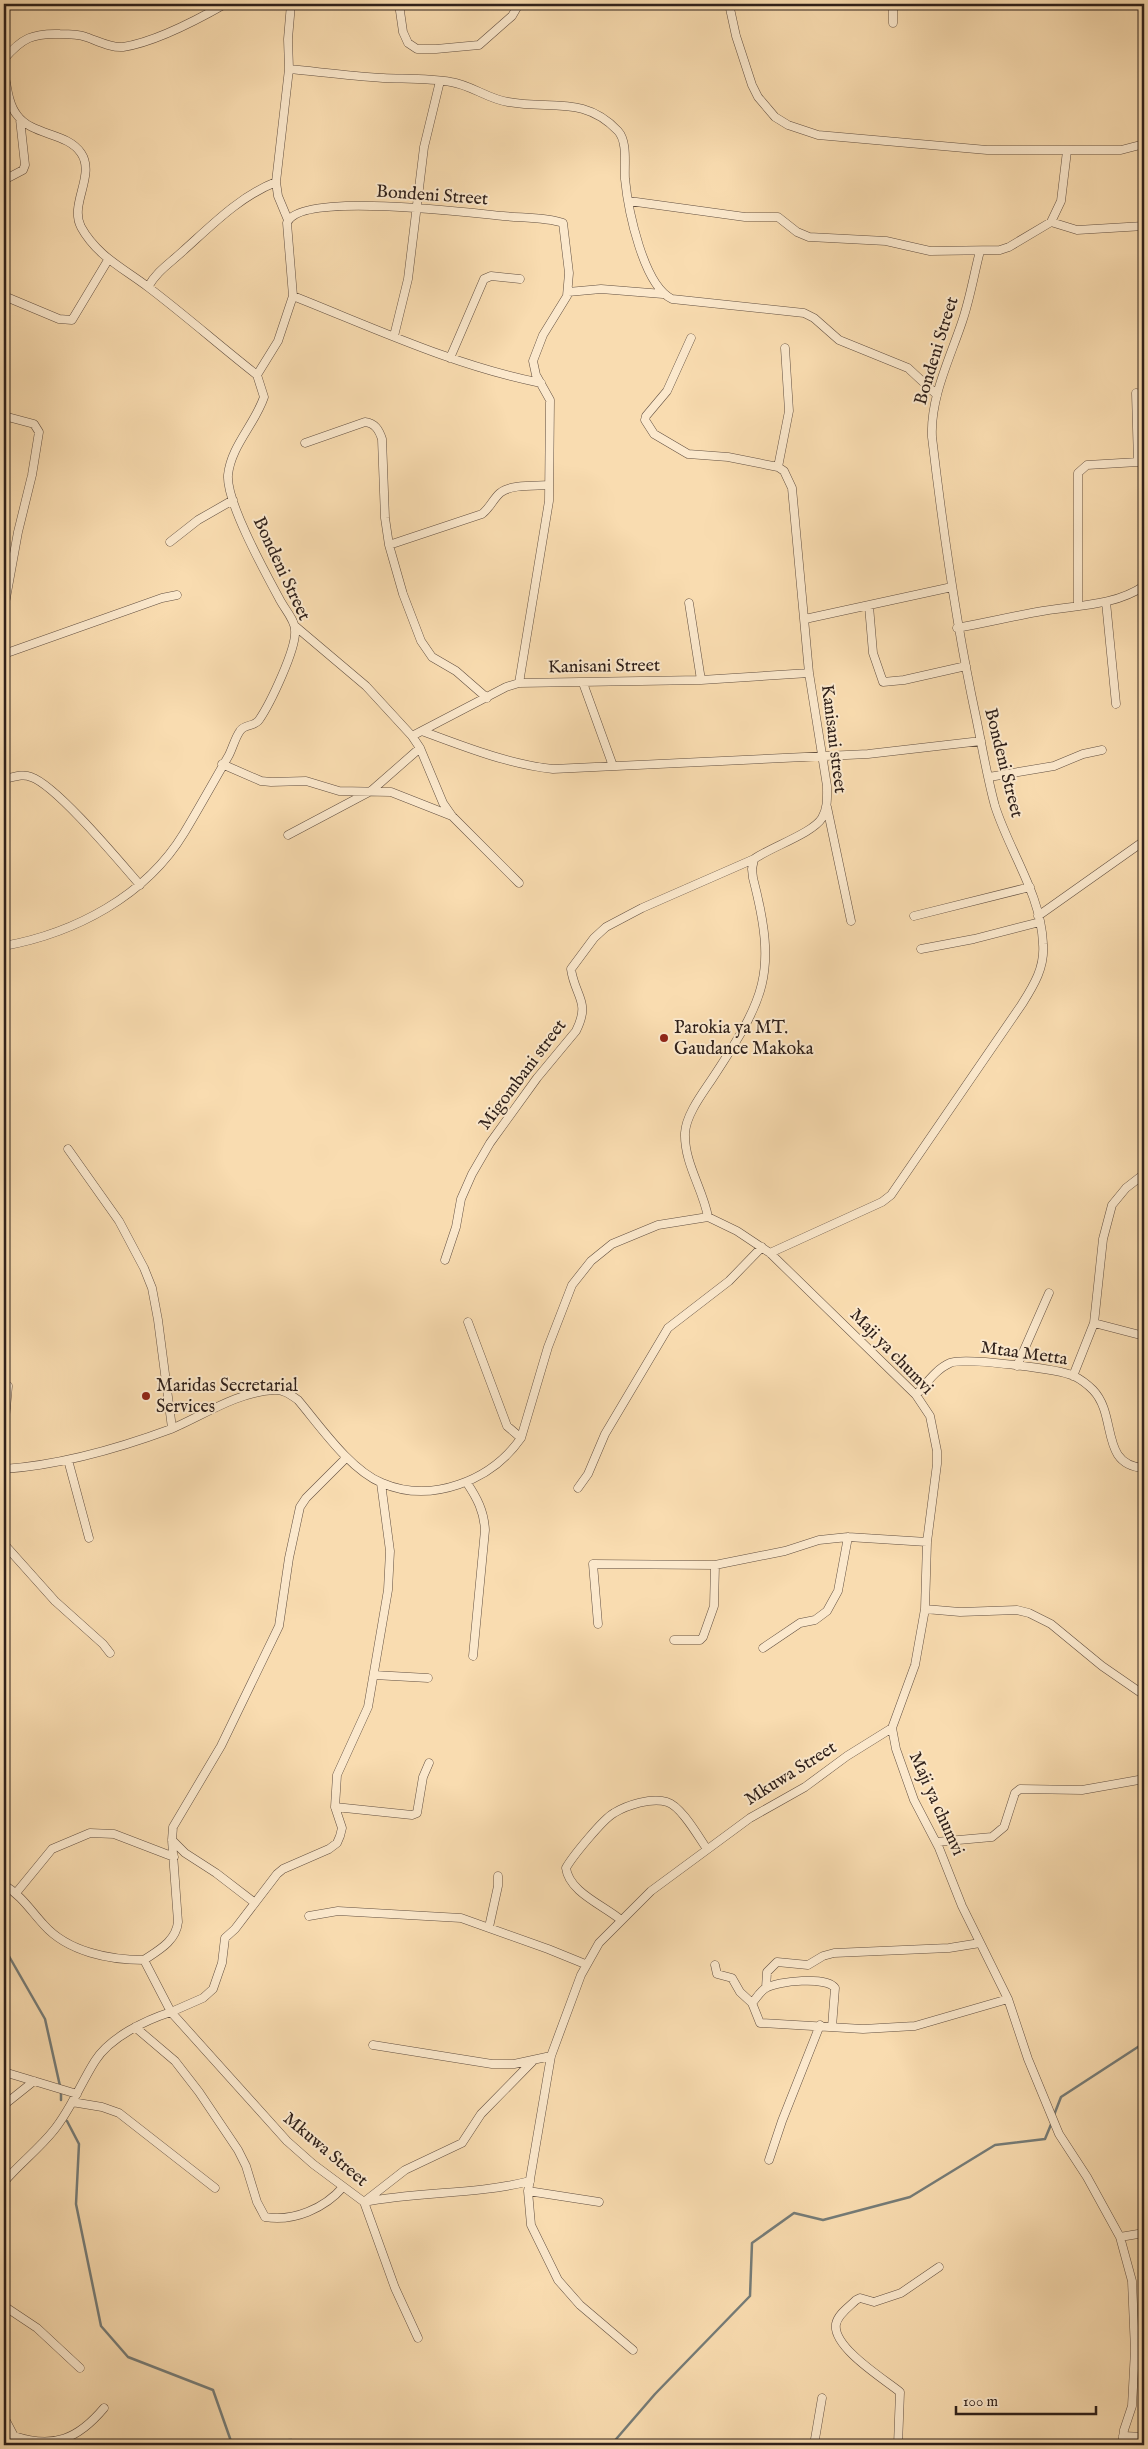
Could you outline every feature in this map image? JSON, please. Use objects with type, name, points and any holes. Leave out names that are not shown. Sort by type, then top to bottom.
[{"type":"street","points":[[4,58],[14,47],[32,35],[76,34],[103,44],[119,47],[127,46],[198,19],[225,4]]},
{"type":"street","points":[[20,119],[72,144],[82,154],[85,179],[80,196],[79,222],[92,244],[108,260],[148,287],[257,375],[278,341],[293,296],[286,229],[288,220],[278,196],[276,182],[288,69],[291,4]]},
{"type":"street","points":[[399,4],[403,32],[408,43],[417,48],[436,49],[479,45],[512,16],[519,4]]},
{"type":"street","points":[[729,4],[736,36],[752,85],[758,97],[775,117],[788,125],[818,135],[987,150],[1121,150],[1144,144]]},
{"type":"street","points":[[892,4],[893,23]]},
{"type":"street","points":[[288,69],[440,80],[466,86],[508,102],[566,105],[580,108],[601,117],[620,133],[623,141],[625,180],[636,234],[644,258],[663,294]]},
{"type":"street","points":[[4,72],[13,108],[20,119],[26,166],[23,170],[4,180]]},
{"type":"street","points":[[394,336],[408,280],[424,146],[440,80]]},
{"type":"street","points":[[629,201],[744,217],[778,217],[784,219],[797,232],[809,237],[886,241],[930,251],[980,251],[1009,247],[1051,222],[1061,202],[1067,151]]},
{"type":"street","points":[[148,287],[158,271],[234,206],[261,188],[276,182]]},
{"type":"street","name":"Bondeni Street","points":[[288,220],[297,213],[315,209],[370,206],[418,208],[562,222],[569,272],[568,292]]},
{"type":"street","points":[[1051,222],[1077,230],[1144,226]]},
{"type":"street","name":"Bondeni Street","points":[[770,1253],[882,1202],[891,1195],[1033,987],[1043,963],[1043,944],[1039,919],[1030,887],[1008,841],[995,805],[957,628],[932,437],[932,415],[937,395],[963,318],[980,251]]},
{"type":"street","points":[[4,296],[59,319],[72,320],[108,260]]},
{"type":"street","points":[[450,358],[484,279],[490,276],[520,279]]},
{"type":"street","points":[[519,683],[549,501],[550,400],[534,370],[534,357],[543,335],[566,301],[568,292],[601,289],[663,294],[672,299],[686,301],[804,313],[814,318],[839,340],[908,368],[937,395]]},
{"type":"street","points":[[293,296],[450,358],[506,376],[541,383]]},
{"type":"street","points":[[691,338],[667,391],[646,416],[645,420],[652,432],[688,454],[728,457],[778,467],[789,411],[785,348]]},
{"type":"street","name":"Bondeni Street","points":[[4,946],[27,942],[92,916],[140,885],[168,857],[240,730],[259,720],[276,689],[293,645],[295,626],[271,584],[233,500],[228,476],[234,453],[257,415],[264,397],[257,375]]},
{"type":"street","points":[[1078,606],[1078,473],[1087,465],[1138,462],[1136,393]]},
{"type":"street","points":[[4,416],[34,424],[39,432],[4,609]]},
{"type":"street","points":[[305,443],[365,422],[375,425],[382,439],[389,545],[403,594],[426,652],[456,671],[487,698]]},
{"type":"street","name":"Kanisani street","points":[[754,859],[811,829],[822,818],[827,805],[827,786],[810,673],[792,488],[784,470],[778,467]]},
{"type":"street","points":[[389,545],[482,514],[502,491],[548,484]]},
{"type":"street","points":[[170,542],[198,520],[233,500]]},
{"type":"street","points":[[957,628],[1106,602],[1123,597],[1144,586]]},
{"type":"street","points":[[805,619],[952,587]]},
{"type":"street","points":[[4,654],[162,598],[177,596]]},
{"type":"street","points":[[1106,602],[1116,704]]},
{"type":"street","points":[[689,604],[701,680]]},
{"type":"street","points":[[868,606],[873,653],[883,682],[904,680],[966,666]]},
{"type":"street","points":[[295,626],[366,686],[412,736],[420,748],[443,803],[452,816],[519,884]]},
{"type":"street","name":"Kanisani Street","points":[[412,736],[506,687],[519,683],[701,680],[810,673]]},
{"type":"street","points":[[583,683],[613,766]]},
{"type":"street","points":[[422,731],[469,748],[532,767],[553,769],[868,754],[981,741]]},
{"type":"street","points":[[288,835],[371,791],[420,748]]},
{"type":"street","points":[[989,777],[1054,766],[1083,754],[1102,750]]},
{"type":"street","points":[[222,764],[261,781],[277,783],[306,781],[339,791],[391,792],[452,816]]},
{"type":"street","points":[[9,778],[25,775],[42,782],[64,802],[140,885]]},
{"type":"street","points":[[827,805],[850,921]]},
{"type":"street","points":[[921,949],[974,939],[1039,919],[1144,841]]},
{"type":"street","points":[[4,1469],[68,1460],[113,1449],[172,1428],[210,1409],[252,1393],[276,1390],[289,1393],[298,1400],[346,1458],[381,1483],[413,1490],[441,1490],[467,1483],[488,1471],[515,1447],[521,1438],[548,1347],[572,1285],[591,1261],[612,1244],[658,1225],[708,1217],[704,1196],[688,1157],[685,1132],[702,1094],[740,1036],[758,1000],[763,983],[766,943],[753,878],[754,859]]},
{"type":"street","name":"Migombani street","points":[[445,1260],[456,1227],[461,1199],[472,1174],[507,1118],[537,1078],[576,1032],[583,1017],[583,1005],[572,979],[571,969],[586,949],[606,927],[642,908],[754,859]]},
{"type":"street","points":[[914,916],[1030,887]]},
{"type":"street","points":[[68,1149],[119,1222],[149,1281],[158,1320],[172,1428]]},
{"type":"street","points":[[1073,1376],[1094,1323],[1103,1239],[1112,1205],[1126,1188],[1144,1174]]},
{"type":"street","name":"Maji ya chumvi","points":[[708,1217],[770,1253],[916,1395],[930,1416],[937,1451],[933,1507],[928,1542],[925,1609],[915,1665],[892,1728],[902,1768],[936,1842],[962,1906],[1008,1999],[1028,2059],[1059,2134],[1087,2177],[1120,2237],[1132,2281],[1135,2350],[1132,2406],[1122,2445]]},
{"type":"street","points":[[578,1488],[588,1474],[605,1434],[668,1328],[729,1281],[762,1247]]},
{"type":"street","points":[[1017,1366],[1049,1293]]},
{"type":"street","points":[[468,1322],[507,1426],[521,1438]]},
{"type":"street","points":[[1094,1323],[1144,1336]]},
{"type":"street","name":"Mtaa Metta","points":[[916,1395],[934,1375],[950,1363],[968,1361],[1017,1366],[1073,1376],[1091,1388],[1105,1408],[1111,1438],[1122,1462],[1131,1467],[1144,1468]]},
{"type":"street","points":[[4,1431],[8,1386]]},
{"type":"street","points":[[4,1885],[16,1892],[58,1938],[96,1954],[144,1960],[169,1942],[177,1928],[173,1828],[221,1746],[279,1626],[289,1558],[300,1508],[311,1493],[346,1458]]},
{"type":"street","points":[[68,1460],[89,1538]]},
{"type":"street","points":[[4,2182],[51,2135],[77,2094],[96,2058],[120,2037],[135,2027],[203,1998],[213,1989],[222,1963],[225,1938],[235,1929],[267,1885],[283,1869],[316,1856],[337,1843],[342,1828],[335,1807],[337,1775],[368,1707],[387,1599],[390,1551],[381,1483]]},
{"type":"street","points":[[467,1483],[479,1500],[486,1530],[473,1656]]},
{"type":"street","points":[[598,1624],[593,1564],[715,1565],[785,1551],[819,1540],[848,1537],[928,1542]]},
{"type":"street","points":[[763,1648],[800,1623],[815,1620],[828,1611],[838,1591],[848,1537]]},
{"type":"street","points":[[4,1544],[55,1601],[110,1653]]},
{"type":"street","points":[[674,1640],[700,1640],[703,1637],[714,1606],[715,1565]]},
{"type":"street","points":[[925,1609],[960,1612],[1017,1610],[1029,1612],[1051,1624],[1102,1666],[1144,1695]]},
{"type":"street","points":[[374,1675],[428,1678]]},
{"type":"street","name":"Mkuwa Street","points":[[144,1960],[172,2012],[287,2141],[364,2202],[393,2196],[498,2189],[530,2181],[551,2056],[585,1964],[599,1943],[651,1891],[707,1848],[750,1818],[805,1787],[847,1756],[892,1728]]},
{"type":"street","points":[[335,1807],[412,1815],[417,1813],[423,1777],[429,1763]]},
{"type":"street","points":[[936,1842],[992,1837],[1004,1827],[1015,1793],[1020,1789],[1082,1790],[1144,1779]]},
{"type":"street","points":[[620,1920],[578,1889],[568,1879],[566,1868],[613,1814],[630,1806],[666,1802],[673,1806],[689,1823],[707,1848]]},
{"type":"street","points":[[16,1892],[52,1849],[90,1833],[114,1834],[174,1857]]},
{"type":"street","points":[[172,1840],[185,1853],[216,1873],[255,1903]]},
{"type":"street","points":[[489,1927],[498,1886],[498,1876]]},
{"type":"street","points":[[309,1916],[338,1910],[461,1918],[585,1964]]},
{"type":"street","points":[[766,1988],[767,1972],[777,1962],[808,1965],[822,1956],[834,1953],[950,1948],[980,1943]]},
{"type":"street","points":[[715,1964],[717,1974],[732,1978],[740,1992],[752,2003],[760,2023],[863,2029],[915,2026],[1008,1999]]},
{"type":"street","points":[[752,2003],[766,1988],[807,1979],[832,1984],[835,1988],[832,2026]]},
{"type":"street","points":[[769,2160],[782,2121],[820,2025]]},
{"type":"street","points":[[135,2027],[175,2061],[199,2092],[238,2150],[246,2166],[261,2213],[265,2217],[284,2217],[320,2207],[332,2199],[343,2187]]},
{"type":"street","points":[[373,2045],[492,2064],[514,2064],[551,2056]]},
{"type":"street","points":[[418,2338],[395,2288],[364,2202],[405,2170],[462,2143],[481,2114],[533,2061]]},
{"type":"street","points":[[4,2072],[77,2094]]},
{"type":"street","points":[[4,2105],[34,2081]]},
{"type":"street","points":[[72,2102],[102,2107],[119,2113],[215,2188]]},
{"type":"street","points":[[530,2181],[528,2190],[531,2225],[558,2280],[580,2305],[633,2350]]},
{"type":"street","points":[[528,2190],[598,2202]]},
{"type":"street","points":[[1120,2237],[1144,2233]]},
{"type":"street","points":[[898,2445],[900,2392],[846,2347],[836,2330],[836,2322],[856,2300],[860,2298],[874,2302],[901,2293],[939,2267]]},
{"type":"street","points":[[4,2306],[37,2328],[80,2368]]},
{"type":"street","points":[[1135,2350],[1144,2347]]},
{"type":"street","points":[[814,2445],[822,2398]]},
{"type":"street","points":[[14,2436],[25,2441],[44,2445],[68,2440],[80,2434],[104,2408]]},
{"type":"street","points":[[4,2417],[14,2436],[14,2445]]},
{"type":"street","points":[[1124,2436],[1144,2437]]},
{"type":"waterway","points":[[4,1951],[6,1951],[45,2019],[60,2086]]},
{"type":"waterway","points":[[1054,2115],[1061,2097],[1144,2043]]},
{"type":"waterway","points":[[61,2092],[61,2100]]},
{"type":"waterway","points":[[67,2121],[79,2144],[76,2204],[101,2326],[128,2357],[213,2390],[232,2444],[291,2440],[303,2445]]},
{"type":"waterway","points":[[611,2445],[655,2394],[750,2296],[752,2243],[794,2213],[823,2220],[910,2197],[995,2145],[1045,2139],[1052,2122]]},
{"type":"place","name":"Parokia ya MT. Gaudance Makoka","points":[[664,1038]]},
{"type":"place","name":"Maridas Secretarial Services","points":[[146,1396]]}]
